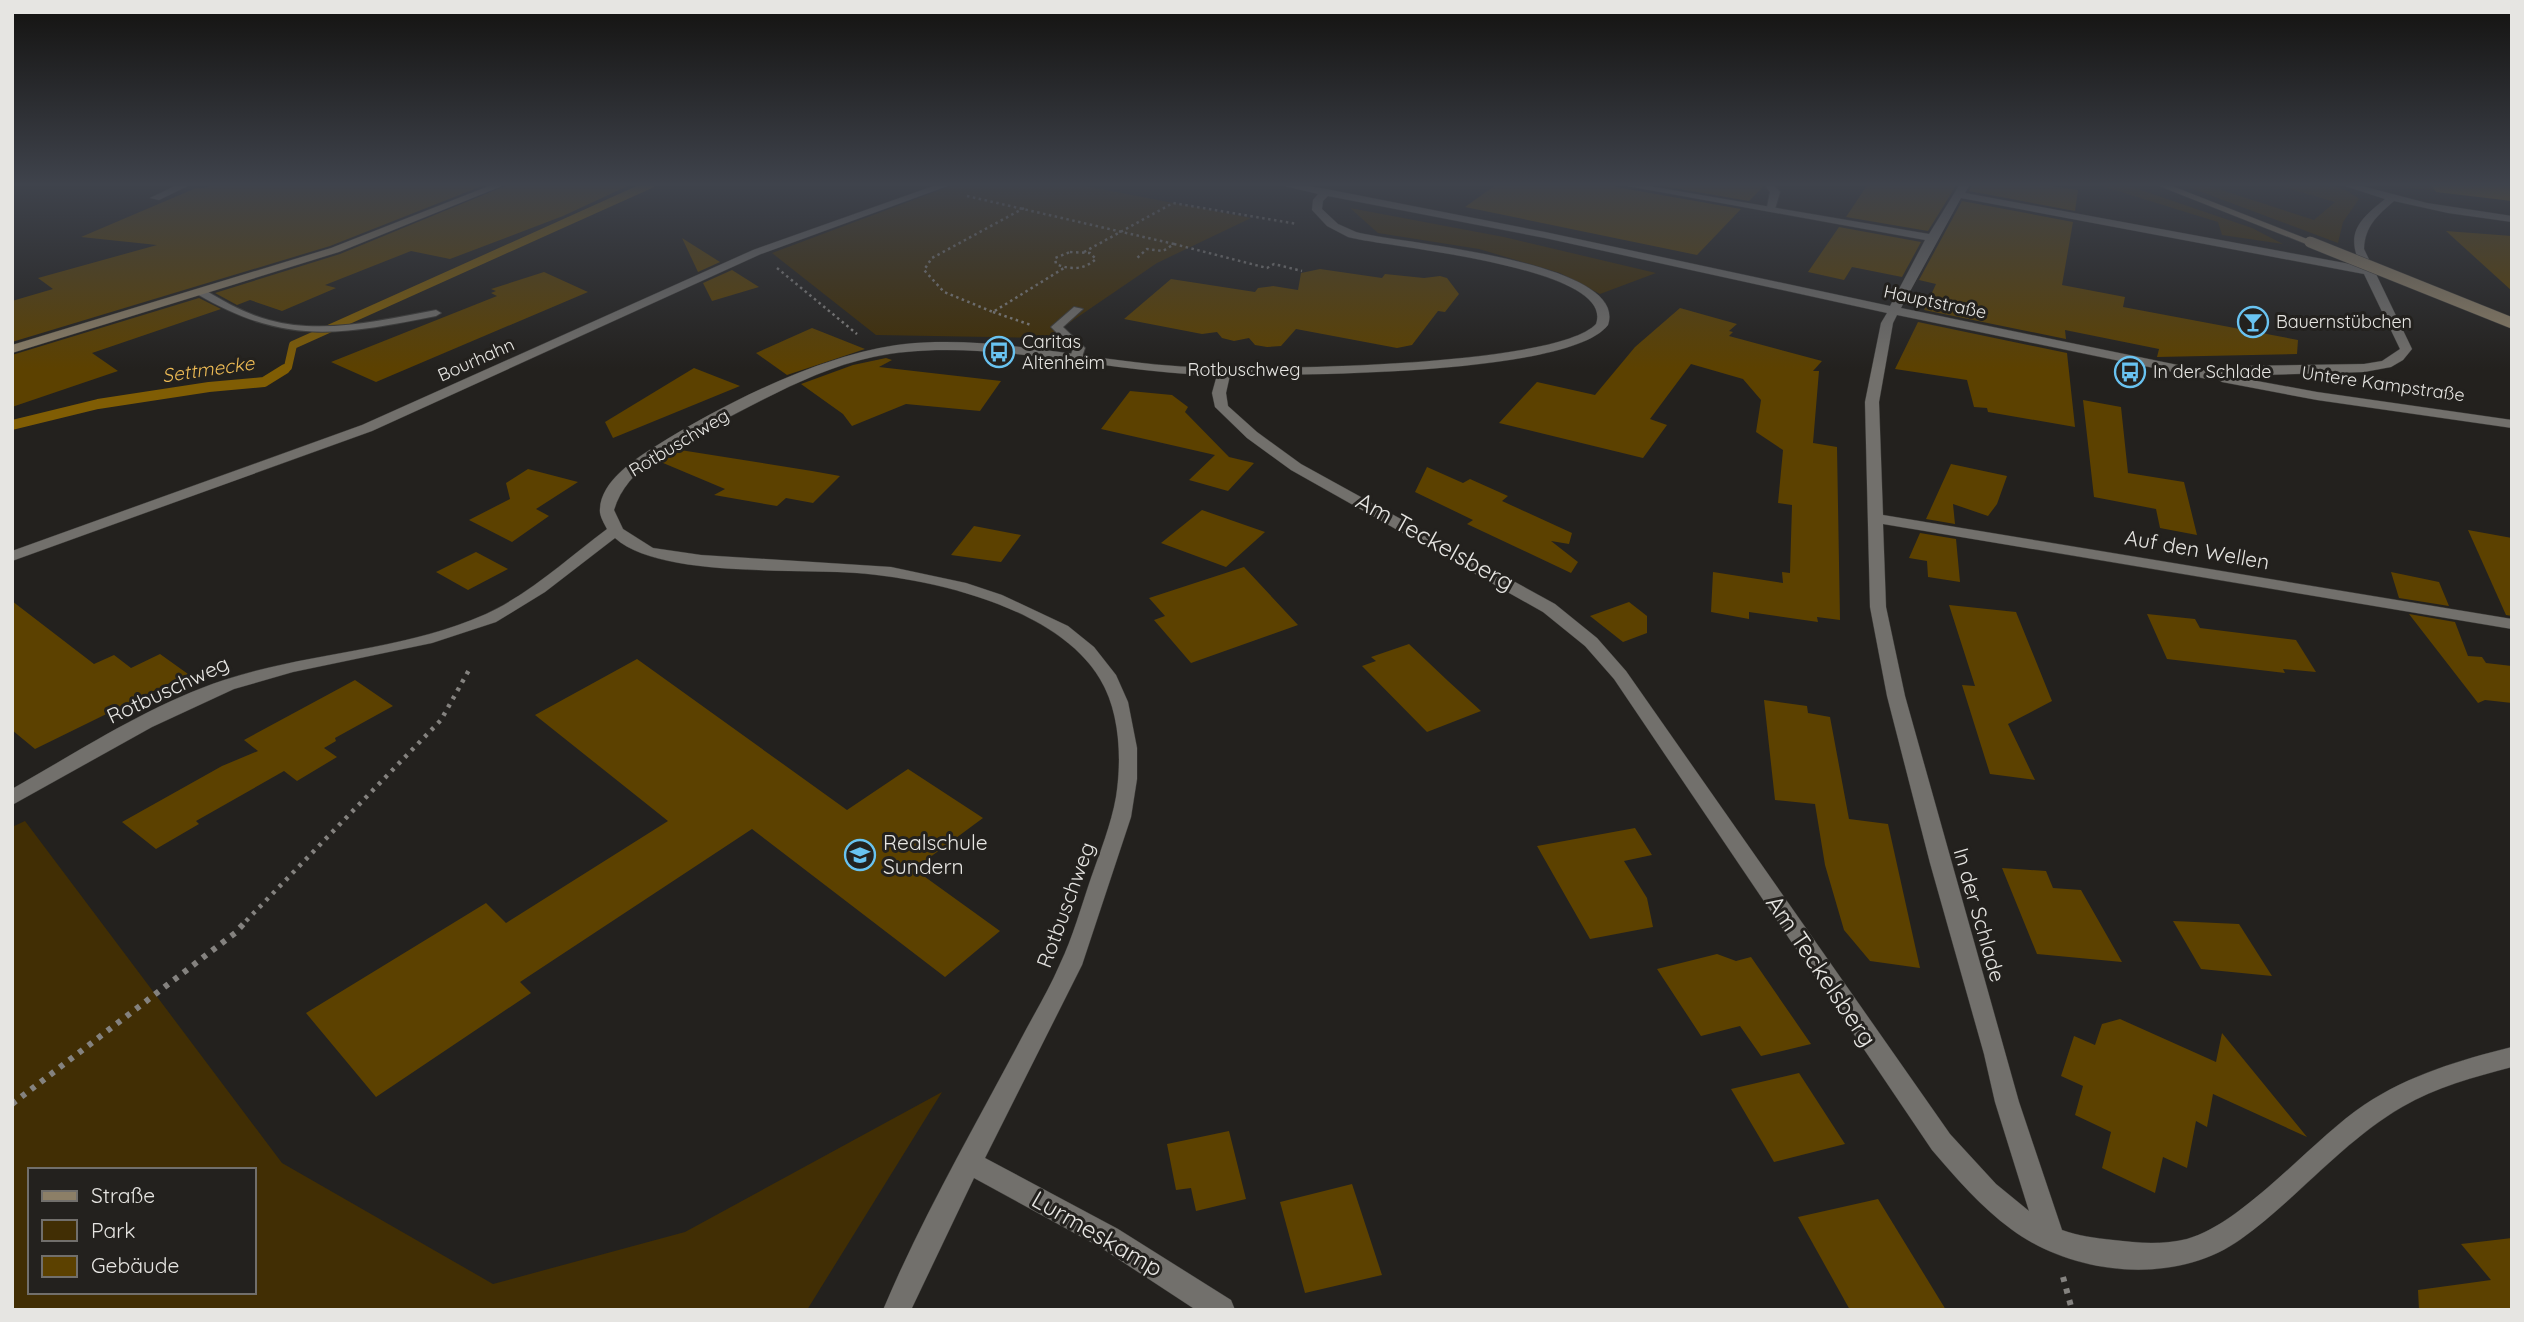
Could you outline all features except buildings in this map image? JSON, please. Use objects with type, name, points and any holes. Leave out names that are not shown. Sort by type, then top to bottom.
[{"type":"street","points":[[12,349],[346,246]]},
{"type":"street","name":"Bourhahn","points":[[12,556],[368,428],[774,246]]},
{"type":"street","name":"Rotbuschweg","points":[[897,1310],[1071,965],[1088,921],[1119,825],[1126,794],[1125,726],[1121,705],[1106,673],[1079,644],[1033,614],[964,587],[883,570],[753,564],[664,555],[637,548],[609,522],[609,498],[614,487],[640,463],[774,389],[824,367],[874,352],[940,348],[1157,369],[1389,366],[1490,359],[1570,343],[1594,333],[1604,321],[1603,308],[1590,295],[1535,268],[1412,246]]},
{"type":"street","name":"Hauptstraße","points":[[1594,246],[2067,348],[2207,375],[2241,370],[2364,368],[2386,364],[2399,357],[2406,349],[2367,271],[2358,246]]},
{"type":"street","name":"In der Schlade","points":[[1928,246],[1887,323],[1872,402],[1878,607],[1896,696],[2007,1102],[2052,1238]]},
{"type":"street","points":[[2245,246],[2367,271]]},
{"type":"street","points":[[2318,246],[2512,323]]},
{"type":"street","name":"Am Teckelsberg","points":[[1225,370],[1219,393],[1222,407],[1252,435],[1296,467],[1526,593],[1591,642],[1620,676],[1941,1142],[1990,1196],[2018,1219],[2052,1238],[2081,1249],[2144,1257],[2190,1252],[2214,1242],[2243,1222],[2366,1117],[2394,1098],[2512,1056]]},
{"type":"street","name":"Untere Kampstraße","points":[[2207,375],[2317,396],[2508,422]]},
{"type":"street","name":"Auf den Wellen","points":[[1875,518],[2512,624]]},
{"type":"street","name":"Rotbuschweg","points":[[12,798],[137,728],[228,685],[278,669],[434,638],[487,619],[536,592],[615,530]]},
{"type":"street","name":"Lurmeskamp","points":[[970,1163],[1109,1238],[1221,1310]]},
{"type":"lane","points":[[201,292],[245,316],[297,328],[353,326],[436,313]]},
{"type":"lane","points":[[1075,360],[1079,348],[1058,327],[1078,309]]},
{"type":"path","points":[[955,246],[932,258],[924,270],[944,292],[993,312],[1064,268],[1085,267],[1095,262],[1095,256],[1084,252]]},
{"type":"path","points":[[1064,268],[1054,261],[1059,255],[1084,252],[1096,246]]},
{"type":"path","points":[[1136,259],[1147,249],[1163,251],[1171,246]]},
{"type":"path","points":[[1181,246],[1267,268],[1274,264],[1302,271]]},
{"type":"path","points":[[757,252],[862,338],[874,352]]},
{"type":"path","points":[[12,1104],[235,933],[441,720],[469,670]]},
{"type":"green space","points":[[791,246],[1193,246],[1157,263],[1047,338],[876,335],[772,253]]},
{"type":"green space","points":[[1458,246],[1541,246],[1656,273],[1600,294],[1560,273],[1479,249]]},
{"type":"green space","points":[[25,821],[282,1163],[493,1284],[685,1232],[942,1092],[807,1310],[12,1310],[12,827]]},
{"type":"waterway","name":"Settmecke","points":[[283,370],[288,367],[293,345],[514,246]]},
{"type":"waterway","name":"Settmecke","points":[[12,425],[98,404],[209,387],[264,382],[285,369]]},
{"type":"place","name":"Bauernstübchen","points":[[2253,322]]},
{"type":"place","name":"Caritas Altenheim","points":[[999,352]]},
{"type":"place","name":"In der Schlade","points":[[2130,372]]},
{"type":"place","name":"Realschule Sundern","points":[[860,855]]}]
